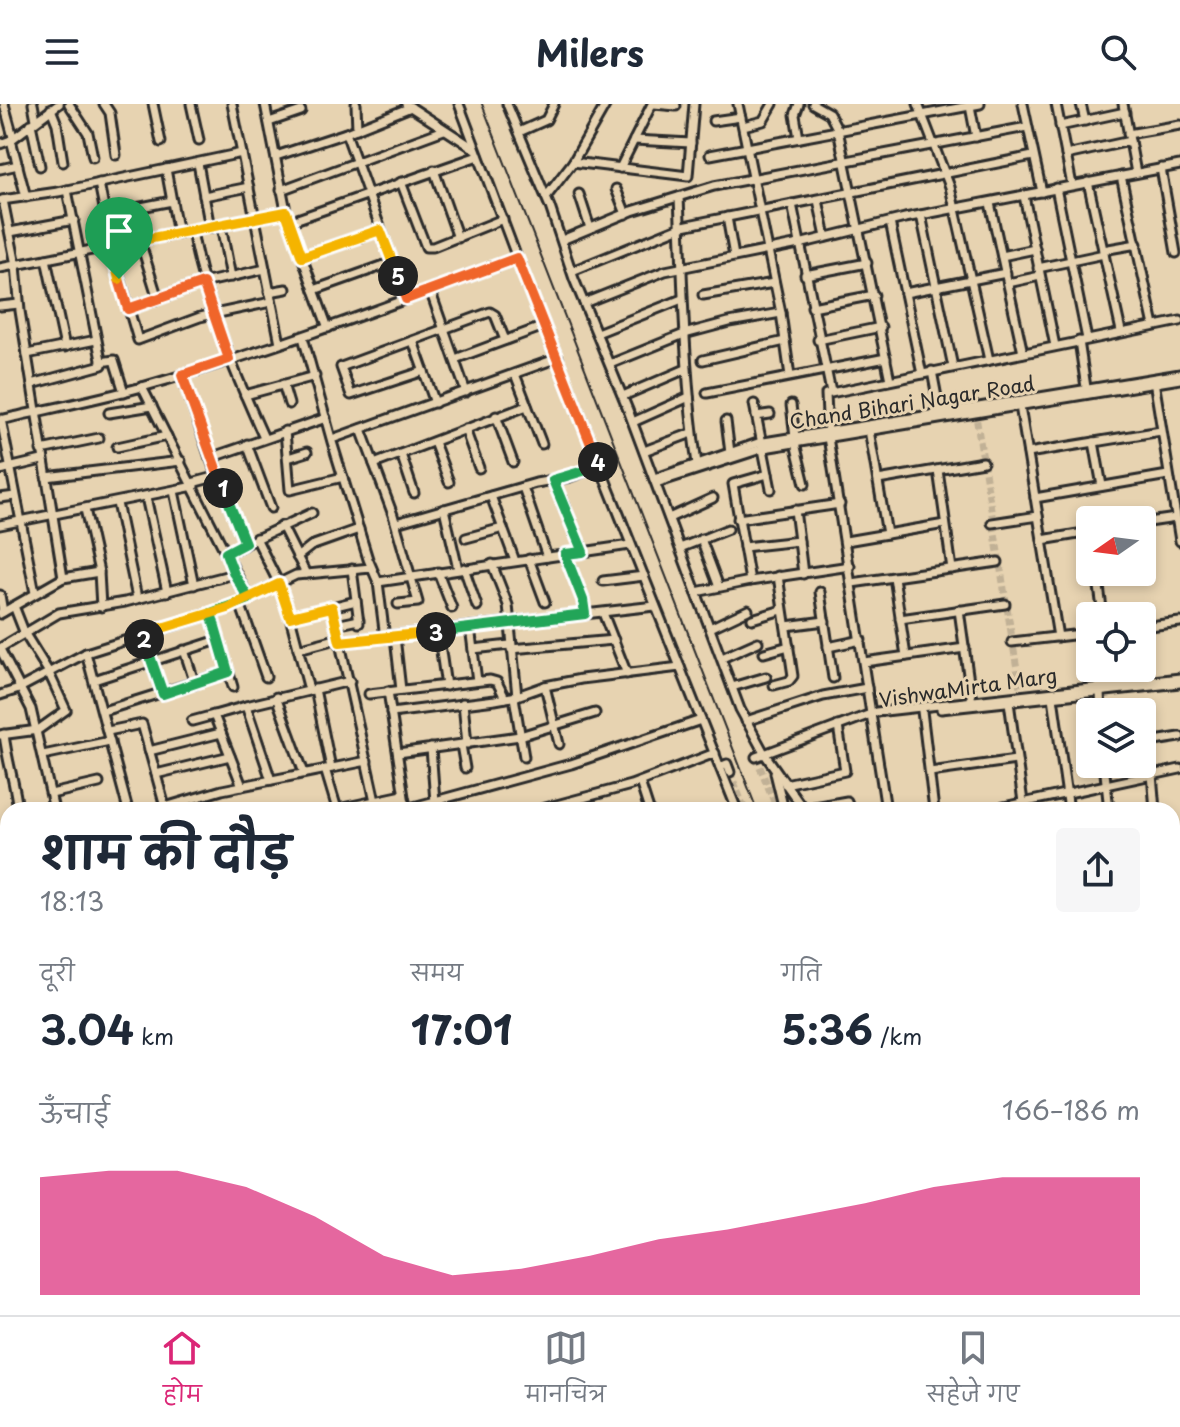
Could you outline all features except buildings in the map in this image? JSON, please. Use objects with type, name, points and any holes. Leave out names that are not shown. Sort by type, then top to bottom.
[{"type":"street","points":[[33,104],[40,166]]},
{"type":"street","points":[[69,104],[88,133],[93,157]]},
{"type":"street","points":[[104,104],[110,113],[116,155]]},
{"type":"street","points":[[153,104],[161,142]]},
{"type":"street","points":[[191,104],[199,140]]},
{"type":"street","points":[[232,104],[280,343]]},
{"type":"street","points":[[265,104],[286,212],[328,328]]},
{"type":"street","points":[[356,104],[357,129]]},
{"type":"street","points":[[459,104],[630,545],[734,802]]},
{"type":"street","points":[[507,104],[546,197],[584,303],[623,396],[760,755],[773,767],[797,802]]},
{"type":"street","points":[[519,132],[546,120],[554,104]]},
{"type":"street","points":[[546,197],[573,162],[606,104]]},
{"type":"street","points":[[620,168],[653,104],[676,106]]},
{"type":"street","points":[[573,162],[688,176],[694,104]]},
{"type":"street","points":[[738,104],[781,313],[790,376]]},
{"type":"street","points":[[713,121],[763,121],[773,104]]},
{"type":"street","points":[[799,104],[795,115],[799,138]]},
{"type":"street","points":[[813,104],[829,113],[838,130],[890,380]]},
{"type":"street","points":[[918,104],[946,175],[989,360]]},
{"type":"street","points":[[710,155],[980,104]]},
{"type":"street","points":[[1023,104],[1042,192]]},
{"type":"street","points":[[1056,104],[1072,185]]},
{"type":"street","points":[[1081,104],[1085,121]]},
{"type":"street","points":[[1060,126],[1134,104]]},
{"type":"street","points":[[0,144],[55,106],[63,162]]},
{"type":"street","points":[[276,156],[357,129],[408,106],[477,152]]},
{"type":"street","points":[[970,106],[976,137]]},
{"type":"street","points":[[1124,108],[1136,173]]},
{"type":"street","points":[[3,110],[26,197]]},
{"type":"street","points":[[269,122],[301,111]]},
{"type":"street","points":[[1066,155],[1180,125]]},
{"type":"street","points":[[562,240],[626,214],[752,179],[1027,127]]},
{"type":"street","points":[[281,190],[444,130]]},
{"type":"street","points":[[346,133],[406,299]]},
{"type":"street","points":[[634,140],[691,143]]},
{"type":"street","points":[[289,222],[477,152]]},
{"type":"street","points":[[63,578],[19,304],[16,265],[2,200],[67,190],[242,153]]},
{"type":"street","points":[[572,271],[680,228],[1033,156]]},
{"type":"street","points":[[198,163],[210,228]]},
{"type":"street","points":[[0,169],[18,165]]},
{"type":"street","points":[[584,303],[654,274],[921,215],[1180,165]]},
{"type":"street","points":[[1161,168],[1175,253]]},
{"type":"street","points":[[166,169],[178,234]]},
{"type":"street","points":[[434,170],[458,238]]},
{"type":"street","points":[[1121,176],[1154,326]]},
{"type":"street","points":[[401,182],[426,247],[458,238],[503,219]]},
{"type":"street","points":[[1088,182],[1121,331]]},
{"type":"street","points":[[99,183],[111,246],[138,340],[214,314],[271,302]]},
{"type":"street","points":[[204,196],[249,187]]},
{"type":"street","points":[[1056,188],[1071,261],[1087,392]]},
{"type":"street","points":[[616,189],[626,214]]},
{"type":"street","points":[[32,384],[102,365],[67,190]]},
{"type":"street","points":[[579,194],[590,228]]},
{"type":"street","points":[[1024,196],[1055,346]]},
{"type":"street","points":[[679,197],[686,369],[697,464]]},
{"type":"street","points":[[818,200],[826,237]]},
{"type":"street","points":[[105,214],[172,201]]},
{"type":"street","points":[[990,203],[1023,353]]},
{"type":"street","points":[[792,204],[831,392]]},
{"type":"street","points":[[0,268],[286,212]]},
{"type":"street","points":[[1169,215],[1180,213]]},
{"type":"street","points":[[921,215],[953,367]]},
{"type":"street","points":[[727,217],[734,256]]},
{"type":"street","points":[[10,232],[74,220]]},
{"type":"street","points":[[890,222],[922,374]]},
{"type":"street","points":[[221,226],[231,277]]},
{"type":"street","points":[[302,257],[380,230]]},
{"type":"street","points":[[192,231],[203,283],[229,359],[264,438]]},
{"type":"street","points":[[140,241],[158,299]]},
{"type":"street","points":[[1008,283],[1071,261],[1137,244]]},
{"type":"street","points":[[1002,256],[1035,249]]},
{"type":"street","points":[[35,593],[0,419],[124,392],[182,375],[303,337],[517,258]]},
{"type":"street","points":[[46,259],[65,347]]},
{"type":"street","points":[[314,290],[393,262]]},
{"type":"street","points":[[805,275],[867,263]]},
{"type":"street","points":[[128,309],[203,283],[265,269]]},
{"type":"street","points":[[905,293],[1006,273]]},
{"type":"street","points":[[703,295],[774,283]]},
{"type":"street","points":[[269,292],[286,289]]},
{"type":"street","points":[[430,290],[466,392]]},
{"type":"street","points":[[812,307],[874,295]]},
{"type":"street","points":[[597,333],[682,299]]},
{"type":"street","points":[[0,306],[19,304]]},
{"type":"street","points":[[424,371],[350,394],[341,367],[493,313],[505,340]]},
{"type":"street","points":[[610,364],[684,334],[781,313]]},
{"type":"street","points":[[885,802],[828,434],[826,394],[1180,321]]},
{"type":"street","points":[[455,359],[544,326]]},
{"type":"street","points":[[818,340],[881,327]]},
{"type":"street","points":[[303,337],[343,477],[378,582],[385,638]]},
{"type":"street","points":[[27,354],[96,340]]},
{"type":"street","points":[[413,341],[435,403]]},
{"type":"street","points":[[703,360],[785,341]]},
{"type":"street","points":[[332,439],[558,358]]},
{"type":"street","points":[[707,393],[886,358]]},
{"type":"street","points":[[101,362],[114,360],[124,392]]},
{"type":"street","points":[[623,396],[686,369]]},
{"type":"street","points":[[932,371],[940,413]]},
{"type":"street","points":[[515,374],[542,444]]},
{"type":"street","points":[[182,375],[210,458],[245,543]]},
{"type":"street","points":[[245,395],[315,376]]},
{"type":"street","name":"Chand Bihari Nagar Road","points":[[655,481],[730,453],[762,446],[940,413],[1180,377]]},
{"type":"street","points":[[1154,381],[1168,475],[1176,491],[1180,541]]},
{"type":"street","points":[[283,384],[289,404]]},
{"type":"street","points":[[142,387],[249,599]]},
{"type":"street","name":"Chand Bihari Nagar Road","points":[[828,434],[1020,406],[1087,392]]},
{"type":"street","points":[[633,422],[689,397]]},
{"type":"street","points":[[754,404],[771,489]]},
{"type":"street","points":[[791,405],[805,484]]},
{"type":"street","points":[[109,413],[152,406]]},
{"type":"street","points":[[374,464],[527,406]]},
{"type":"street","points":[[1020,406],[1058,637]]},
{"type":"street","points":[[756,416],[770,414]]},
{"type":"street","points":[[496,416],[513,462]]},
{"type":"street","points":[[210,458],[326,418]]},
{"type":"street","points":[[726,421],[730,453]]},
{"type":"street","points":[[361,429],[396,523],[418,602],[398,604]]},
{"type":"street","points":[[465,429],[479,468]]},
{"type":"street","points":[[869,430],[887,534]]},
{"type":"street","points":[[285,431],[290,490],[343,477]]},
{"type":"street","points":[[1028,453],[1161,431]]},
{"type":"street","points":[[644,451],[692,433]]},
{"type":"street","points":[[117,447],[167,436]]},
{"type":"street","points":[[0,470],[99,438]]},
{"type":"street","points":[[434,442],[449,482]]},
{"type":"street","points":[[1094,442],[1102,486]]},
{"type":"street","points":[[247,444],[271,508]]},
{"type":"street","name":"Chand Bihari Nagar Road","points":[[655,481],[762,446]]},
{"type":"street","points":[[288,458],[307,452]]},
{"type":"street","points":[[401,454],[414,493]]},
{"type":"street","points":[[46,477],[181,461]]},
{"type":"street","points":[[878,480],[983,462]]},
{"type":"street","points":[[396,523],[600,466]]},
{"type":"street","points":[[938,470],[952,569]]},
{"type":"street","points":[[750,581],[733,484],[768,474]]},
{"type":"street","points":[[1035,498],[1168,475]]},
{"type":"street","points":[[0,525],[174,491],[218,476]]},
{"type":"street","points":[[553,480],[583,552]]},
{"type":"street","points":[[523,487],[547,557]]},
{"type":"street","points":[[174,491],[194,585]]},
{"type":"street","points":[[0,498],[15,496]]},
{"type":"street","points":[[491,496],[515,561]]},
{"type":"street","points":[[146,497],[167,592]]},
{"type":"street","points":[[669,518],[713,498]]},
{"type":"street","points":[[117,503],[137,598]]},
{"type":"street","points":[[738,519],[840,504]]},
{"type":"street","points":[[85,509],[99,572],[101,607]]},
{"type":"street","points":[[444,509],[461,569],[477,606]]},
{"type":"street","points":[[795,510],[803,574]]},
{"type":"street","points":[[226,553],[312,513]]},
{"type":"street","points":[[992,523],[1038,516]]},
{"type":"street","points":[[1156,521],[1176,518]]},
{"type":"street","points":[[846,541],[945,524]]},
{"type":"street","points":[[282,526],[306,574]]},
{"type":"street","points":[[466,538],[503,528]]},
{"type":"street","points":[[297,557],[311,546],[359,529]]},
{"type":"street","points":[[680,548],[728,529]]},
{"type":"street","points":[[1042,540],[1076,534]]},
{"type":"street","points":[[256,538],[279,584],[290,617],[312,690],[337,802]]},
{"type":"street","points":[[701,539],[719,587]]},
{"type":"street","points":[[744,547],[799,541]]},
{"type":"street","points":[[378,582],[630,545]]},
{"type":"street","points":[[565,554],[583,600],[585,614]]},
{"type":"street","points":[[529,559],[545,602]]},
{"type":"street","points":[[852,583],[998,562]]},
{"type":"street","points":[[492,564],[508,605],[524,757]]},
{"type":"street","points":[[696,592],[850,566]]},
{"type":"street","points":[[0,695],[86,653],[240,603],[296,575],[371,568]]},
{"type":"street","points":[[336,625],[359,621],[352,569]]},
{"type":"street","points":[[0,595],[2,613],[63,578],[99,572]]},
{"type":"street","points":[[438,572],[452,608]]},
{"type":"street","points":[[52,802],[31,709],[0,648],[59,613],[101,607],[234,574]]},
{"type":"street","points":[[603,581],[644,576]]},
{"type":"street","points":[[774,685],[792,679],[778,576]]},
{"type":"street","points":[[894,577],[906,656]]},
{"type":"street","points":[[820,592],[833,678]]},
{"type":"street","points":[[290,617],[356,601]]},
{"type":"street","points":[[240,603],[266,677]]},
{"type":"street","points":[[900,619],[1005,604]]},
{"type":"street","points":[[14,606],[25,634],[48,671],[66,710],[38,730],[2,734],[16,802]]},
{"type":"street","points":[[298,649],[340,640],[395,637],[655,606]]},
{"type":"street","points":[[332,607],[375,801]]},
{"type":"street","points":[[710,628],[748,610]]},
{"type":"street","points":[[752,619],[782,610]]},
{"type":"street","points":[[959,610],[972,703]]},
{"type":"street","points":[[211,613],[233,687]]},
{"type":"street","points":[[603,613],[627,674]]},
{"type":"street","points":[[786,626],[825,621]]},
{"type":"street","points":[[1156,625],[1180,622]]},
{"type":"street","points":[[470,627],[477,681]]},
{"type":"street","points":[[438,631],[446,686]]},
{"type":"street","points":[[142,634],[163,694]]},
{"type":"street","points":[[1012,642],[1076,635]]},
{"type":"street","points":[[395,637],[401,690]]},
{"type":"street","points":[[94,680],[218,640]]},
{"type":"street","points":[[473,649],[614,640]]},
{"type":"street","points":[[828,647],[861,640]]},
{"type":"street","points":[[722,658],[758,642]]},
{"type":"street","points":[[764,653],[789,646]]},
{"type":"street","points":[[864,662],[965,648]]},
{"type":"street","points":[[184,650],[195,684]]},
{"type":"street","points":[[86,653],[126,802]]},
{"type":"street","points":[[391,713],[505,698],[545,686],[680,667]]},
{"type":"street","points":[[103,711],[228,672]]},
{"type":"street","points":[[732,687],[766,677]]},
{"type":"street","points":[[369,694],[490,680],[497,682],[505,698]]},
{"type":"street","name":"VishwaMirta Marg","points":[[871,715],[1100,692],[1180,680]]},
{"type":"street","name":"VishwaMirta Marg","points":[[1156,681],[1180,680]]},
{"type":"street","points":[[192,721],[276,697],[350,681]]},
{"type":"street","name":"VishwaMirta Marg","points":[[871,715],[1139,682]]},
{"type":"street","points":[[545,686],[559,744]]},
{"type":"street","points":[[746,721],[823,696],[867,688]]},
{"type":"street","points":[[388,691],[405,802]]},
{"type":"street","points":[[1100,692],[1100,698]]},
{"type":"street","points":[[276,697],[304,773]]},
{"type":"street","points":[[1053,697],[1068,802]]},
{"type":"street","points":[[1009,702],[1023,802],[1134,778]]},
{"type":"street","points":[[463,703],[465,768]]},
{"type":"street","points":[[246,706],[271,780]]},
{"type":"street","points":[[922,711],[933,802]]},
{"type":"street","points":[[398,753],[520,736],[595,713]]},
{"type":"street","points":[[214,715],[242,786]]},
{"type":"street","points":[[760,755],[871,715]]},
{"type":"street","points":[[431,748],[435,802],[571,764],[701,720]]},
{"type":"street","points":[[108,731],[142,724],[164,802]]},
{"type":"street","points":[[785,784],[845,771],[838,726]]},
{"type":"street","points":[[149,751],[221,733]]},
{"type":"street","points":[[1156,741],[1180,737]]},
{"type":"street","points":[[43,755],[110,741]]},
{"type":"street","points":[[578,802],[715,753]]},
{"type":"street","points":[[156,774],[230,756]]},
{"type":"street","points":[[930,772],[1016,760]]},
{"type":"street","points":[[183,802],[242,786],[367,761]]},
{"type":"street","points":[[720,767],[727,764],[730,772]]},
{"type":"street","points":[[773,767],[782,802]]},
{"type":"street","points":[[1156,773],[1180,769]]},
{"type":"street","points":[[1106,778],[1108,802]]},
{"type":"street","points":[[1152,778],[1154,802]]},
{"type":"street","points":[[640,782],[646,802]]},
{"type":"street","points":[[51,794],[99,783]]},
{"type":"street","points":[[370,802],[385,802]]},
{"type":"tunnel","points":[[975,410],[1022,700]]},
{"type":"tunnel","points":[[756,757],[774,802]]},
{"type":"tunnel","points":[[730,772],[742,802]]},
{"type":"railway","points":[[482,104],[754,802]]},
{"type":"route","points":[[119,279],[111,246],[286,212],[302,257],[380,230],[406,299],[517,258],[600,466],[553,480],[583,552],[565,554],[583,600],[585,614],[340,642],[332,607],[290,617],[279,584],[249,599],[228,608],[211,613],[168,626],[142,634],[163,694],[228,672],[211,613],[249,599],[226,553],[245,543],[210,458],[182,375],[229,359],[203,283],[128,309],[119,279]]}]
